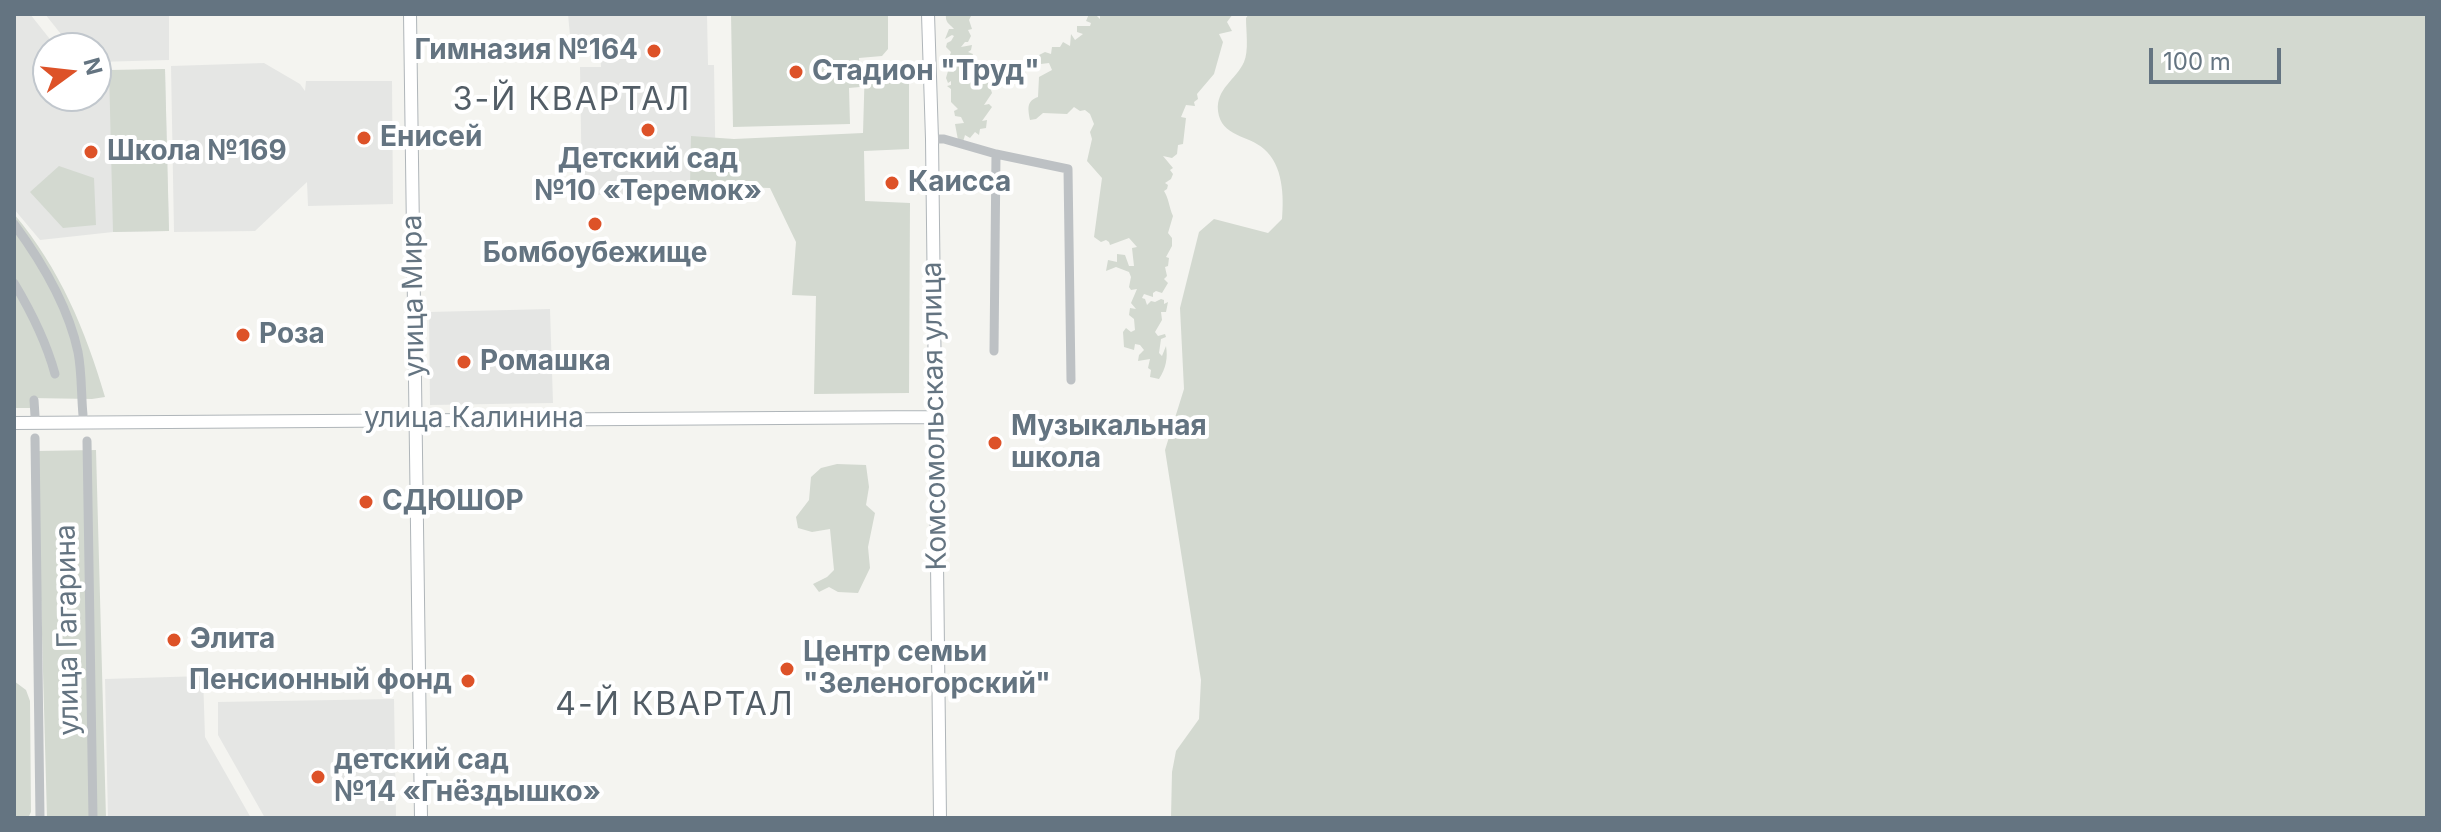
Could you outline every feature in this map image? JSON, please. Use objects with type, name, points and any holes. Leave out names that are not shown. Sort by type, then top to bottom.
[{"type":"street","name":"улица Мира","points":[[410,14],[421,818]]},
{"type":"street","name":"Комсомольская улица","points":[[928,14],[940,818]]},
{"type":"street","points":[[932,139],[944,139],[1068,169],[1071,380]]},
{"type":"street","points":[[994,351],[996,154]]},
{"type":"street","points":[[14,224],[37,255],[61,300],[78,353],[83,415]]},
{"type":"street","points":[[14,283],[36,321],[55,374]]},
{"type":"street","points":[[34,400],[35,416]]},
{"type":"street","name":"улица Калинина","points":[[14,423],[934,417]]},
{"type":"street","name":"улица Гагарина","points":[[35,438],[40,818]]},
{"type":"street","name":"улица Гагарина","points":[[87,441],[93,818]]},
{"type":"shaded area","name":"Школа №169","points":[[14,14],[30,14],[44,32],[32,32],[32,112],[112,112],[112,71],[165,69],[169,231],[113,232],[40,240],[14,209]]},
{"type":"shaded area","points":[[45,14],[169,14],[169,60],[112,62],[112,32],[59,32]]},
{"type":"shaded area","name":"Детский сад №10 «Теремок»","points":[[568,14],[707,14],[708,65],[714,65],[716,193],[582,195],[580,67],[601,67],[599,34],[570,36]]},
{"type":"shaded area","name":"Стадион \"Труд\"","points":[[731,14],[888,14],[888,49],[882,56],[859,58],[860,87],[849,88],[850,124],[733,127]]},
{"type":"shaded area","points":[[946,14],[972,14],[969,20],[972,29],[968,30],[971,36],[961,47],[972,45],[968,52],[973,54],[971,60],[983,62],[991,74],[988,80],[992,82],[992,93],[984,105],[992,107],[982,121],[987,120],[986,128],[980,129],[979,135],[975,132],[970,138],[965,135],[963,142],[958,140],[955,124],[964,123],[961,117],[955,116],[954,111],[958,109],[951,102],[951,89],[947,86],[951,85],[946,78],[948,71],[954,72],[950,66],[946,67],[951,52],[946,47],[954,36],[945,39],[949,29],[954,29],[947,21]]},
{"type":"shaded area","points":[[1089,14],[1095,14],[1100,19],[1100,14],[1233,14],[1227,22],[1232,31],[1219,34],[1223,42],[1214,74],[1197,94],[1195,106],[1186,105],[1181,117],[1186,118],[1183,144],[1178,145],[1177,154],[1172,158],[1163,156],[1173,168],[1164,191],[1173,216],[1168,233],[1172,246],[1166,257],[1169,258],[1164,279],[1168,283],[1162,293],[1156,291],[1153,297],[1144,294],[1142,298],[1147,305],[1161,299],[1164,304],[1168,302],[1166,312],[1161,312],[1162,320],[1155,332],[1158,336],[1165,334],[1166,337],[1161,339],[1159,353],[1162,356],[1166,346],[1167,355],[1159,379],[1150,377],[1150,359],[1138,361],[1144,350],[1140,345],[1135,344],[1134,350],[1124,347],[1123,332],[1126,328],[1131,332],[1135,330],[1134,319],[1129,315],[1130,308],[1136,309],[1131,303],[1137,289],[1131,290],[1129,287],[1129,272],[1116,267],[1106,271],[1108,260],[1117,262],[1117,254],[1125,255],[1129,266],[1134,266],[1132,248],[1137,247],[1129,238],[1110,245],[1106,240],[1101,242],[1094,237],[1102,178],[1087,161],[1092,139],[1090,132],[1094,124],[1090,114],[1074,107],[1067,114],[1043,113],[1030,120],[1029,106],[1038,97],[1039,77],[1052,70],[1049,63],[1041,64],[1039,55],[1045,52],[1051,54],[1052,47],[1060,47],[1063,42],[1070,46],[1071,34],[1075,40],[1083,34],[1077,32],[1077,26],[1090,26],[1091,23],[1086,21]]},
{"type":"shaded area","points":[[1249,14],[2427,14],[2427,818],[1171,818],[1172,772],[1176,751],[1199,719],[1201,680],[1165,450],[1184,389],[1180,308],[1199,232],[1214,219],[1268,233],[1282,219],[1282,191],[1275,163],[1258,144],[1224,126],[1218,111],[1220,96],[1246,57],[1246,18]]},
{"type":"shaded area","points":[[264,63],[300,84],[305,91],[306,81],[392,81],[393,204],[308,206],[307,182],[255,231],[174,232],[171,66]]},
{"type":"shaded area","points":[[909,63],[909,149],[864,151],[865,201],[910,203],[909,393],[814,394],[816,296],[792,295],[796,242],[770,188],[690,186],[691,136],[734,139],[863,133],[865,64]]},
{"type":"shaded area","points":[[165,69],[169,231],[113,232],[112,70]]},
{"type":"shaded area","points":[[59,166],[94,178],[96,225],[63,228],[30,192]]},
{"type":"shaded area","points":[[14,214],[58,278],[80,324],[105,397],[30,398],[30,408],[14,408]]},
{"type":"shaded area","points":[[550,309],[553,403],[430,405],[429,312]]},
{"type":"shaded area","points":[[96,450],[106,818],[47,818],[37,451]]},
{"type":"shaded area","points":[[837,464],[866,465],[869,487],[866,505],[875,513],[868,547],[870,568],[858,593],[838,592],[829,587],[819,592],[813,584],[834,570],[830,529],[812,532],[798,528],[796,517],[809,500],[811,477],[821,468]]},
{"type":"shaded area","points":[[203,676],[205,737],[251,818],[108,818],[105,679]]},
{"type":"shaded area","points":[[14,681],[26,690],[30,701],[31,812],[28,818],[14,818]]},
{"type":"shaded area","name":"детский сад №14 «Гнёздышко»","points":[[394,699],[396,818],[265,818],[218,735],[218,702]]},
{"type":"place","name":"Гимназия №164","points":[[654,51]]},
{"type":"place","name":"Стадион \"Труд\"","points":[[796,72]]},
{"type":"place","name":"Детский сад №10 «Теремок»","points":[[648,130]]},
{"type":"place","name":"Енисей","points":[[364,138]]},
{"type":"place","name":"Школа №169","points":[[91,152]]},
{"type":"place","name":"Каисса","points":[[892,183]]},
{"type":"place","name":"Бомбоубежище","points":[[595,224]]},
{"type":"place","name":"Роза","points":[[243,335]]},
{"type":"place","name":"Ромашка","points":[[464,362]]},
{"type":"place","name":"Музыкальная школа","points":[[995,443]]},
{"type":"place","name":"СДЮШОР","points":[[366,502]]},
{"type":"place","name":"Элита","points":[[174,640]]},
{"type":"place","name":"Центр семьи \"Зеленогорский\"","points":[[787,669]]},
{"type":"place","name":"Пенсионный фонд","points":[[468,681]]},
{"type":"place","name":"детский сад №14 «Гнёздышко»","points":[[318,777]]},
{"type":"district","name":"3-Й КВАРТАЛ","points":[[572,100]]},
{"type":"district","name":"4-Й КВАРТАЛ","points":[[675,705]]}]
